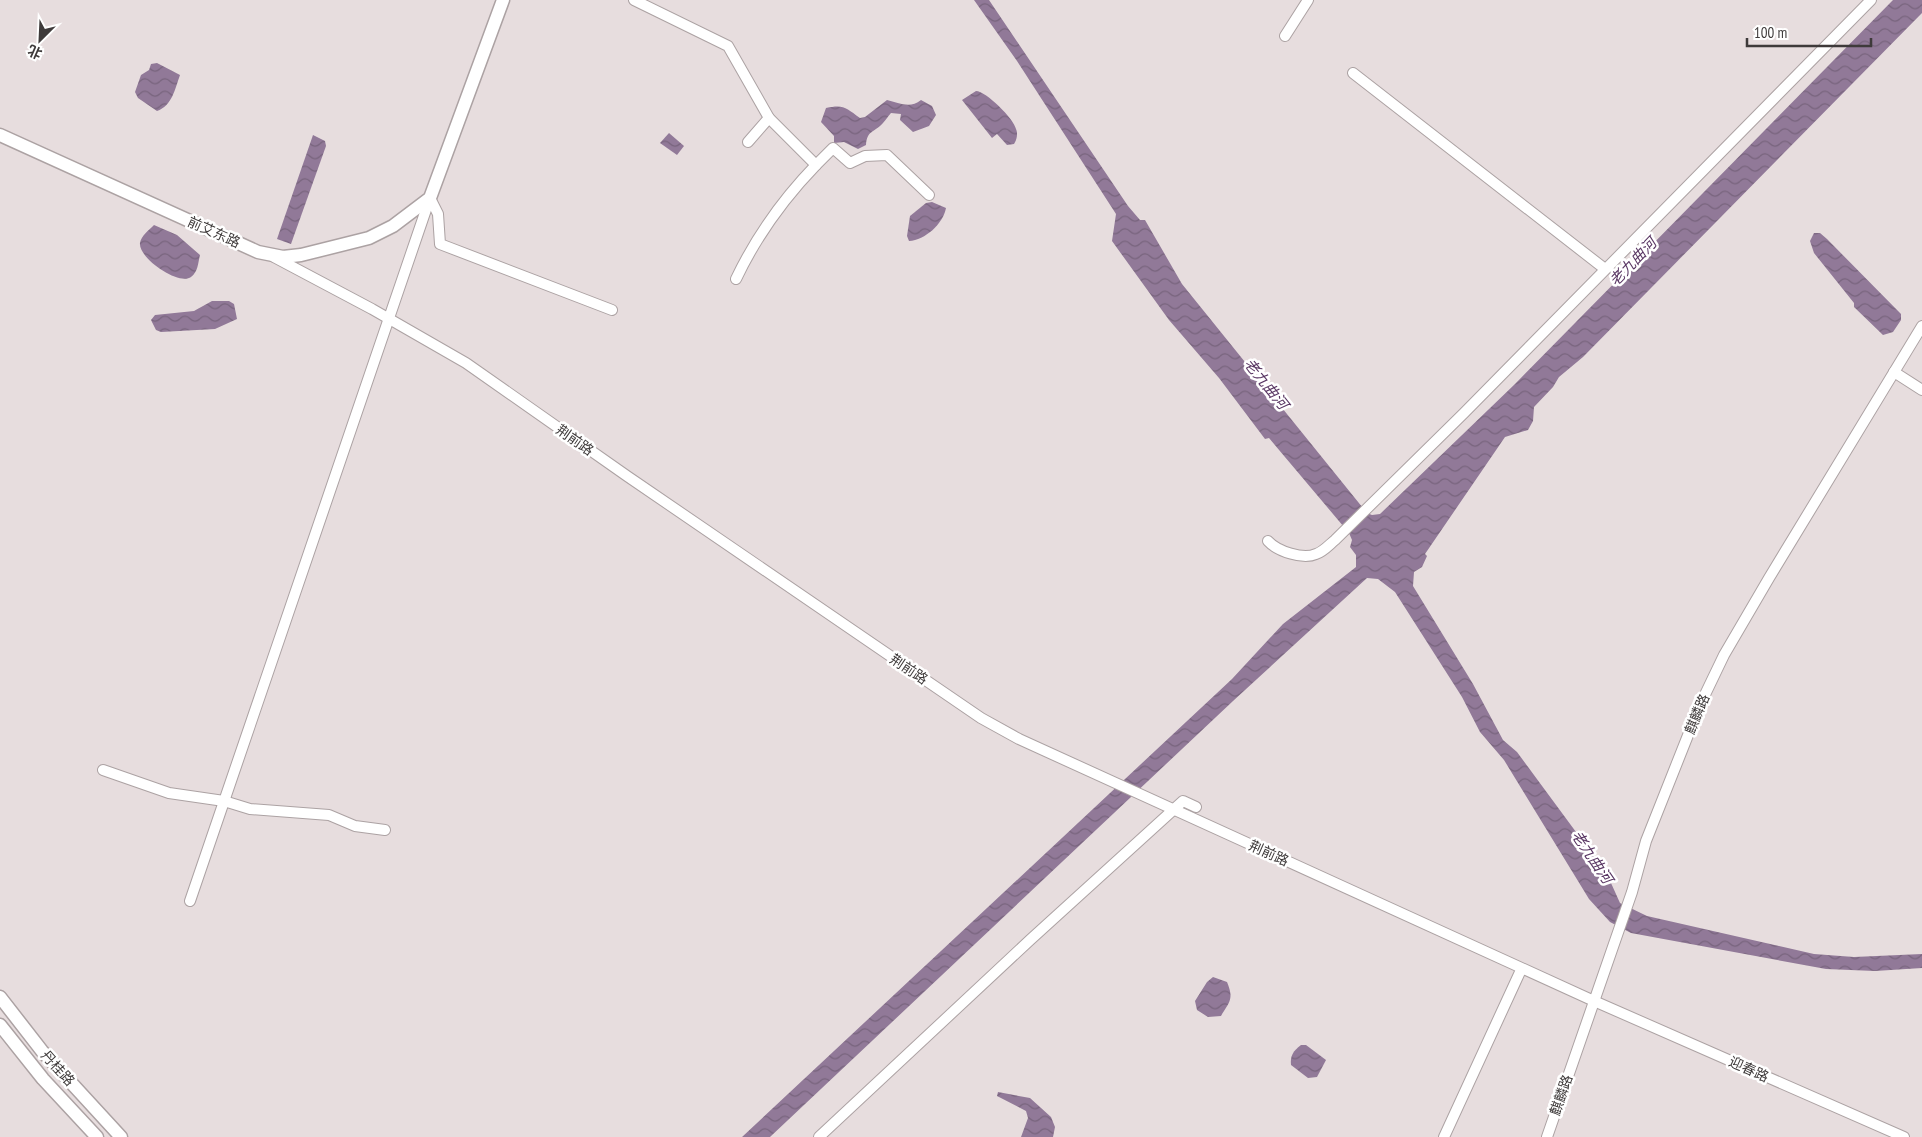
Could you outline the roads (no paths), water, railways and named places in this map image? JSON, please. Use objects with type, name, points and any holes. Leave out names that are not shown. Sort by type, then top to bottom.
[{"type":"main road","points":[[430,198],[503,0]]},
{"type":"main road","name":"前艾东路","points":[[0,135],[258,252],[283,257],[301,255],[369,238],[393,226],[430,198]]},
{"type":"main road","name":"丹桂路","points":[[0,996],[42,1051],[121,1137]]},
{"type":"main road","name":"丹桂路","points":[[0,1025],[43,1079],[98,1137]]},
{"type":"street","points":[[634,0],[728,46],[768,118],[816,165]]},
{"type":"street","points":[[1285,36],[1308,0]]},
{"type":"street","points":[[1268,542],[1274,548],[1306,556],[1317,554],[1343,532],[1871,0]]},
{"type":"street","points":[[1353,73],[1605,269]]},
{"type":"street","points":[[748,142],[768,118]]},
{"type":"street","points":[[736,279],[748,253],[793,188],[833,148],[850,163],[865,156],[887,156],[929,195]]},
{"type":"street","points":[[430,198],[438,214],[440,244],[612,310]]},
{"type":"street","points":[[190,901],[430,198]]},
{"type":"street","name":"荆前路","points":[[270,255],[466,363],[626,476],[981,718],[1060,759],[1594,1001]]},
{"type":"street","name":"麒麟路","points":[[1547,1137],[1630,896],[1646,841],[1700,705],[1724,655],[1922,326]]},
{"type":"street","points":[[1894,372],[1922,390]]},
{"type":"street","points":[[103,770],[169,794],[224,801],[250,809],[329,815],[355,826],[385,830]]},
{"type":"street","points":[[819,1137],[1183,801],[1196,808]]},
{"type":"street","points":[[1444,1137],[1520,972]]},
{"type":"street","name":"迎春路","points":[[1594,1001],[1904,1137]]},
{"type":"water","name":"老九曲河","points":[[974,0],[989,0],[1128,206],[1140,220],[1145,220],[1182,284],[1367,513],[1372,515],[1380,514],[1515,384],[1893,0],[1922,0],[1922,13],[1583,357],[1559,377],[1553,387],[1534,407],[1533,421],[1528,430],[1505,437],[1425,554],[1427,556],[1422,567],[1414,572],[1413,586],[1473,684],[1503,740],[1517,752],[1590,851],[1611,883],[1620,903],[1647,916],[1814,954],[1854,957],[1922,954],[1922,968],[1875,971],[1826,969],[1631,933],[1610,922],[1589,899],[1504,760],[1480,732],[1462,697],[1395,592],[1378,579],[1367,578],[1233,701],[770,1137],[742,1137],[1232,679],[1283,624],[1356,567],[1356,555],[1350,547],[1352,540],[1349,533],[1269,438],[1265,439],[1219,378],[1169,320],[1112,241],[1116,214],[1017,61]]},
{"type":"water","points":[[157,63],[180,75],[170,101],[157,111],[138,98],[135,92],[141,75],[149,70],[151,64]]},
{"type":"water","points":[[976,91],[993,100],[1014,124],[1017,132],[1014,144],[1007,145],[997,134],[992,138],[962,100]]},
{"type":"water","points":[[887,100],[909,105],[921,100],[932,106],[936,115],[929,126],[913,132],[900,120],[901,114],[891,113],[880,126],[869,134],[866,145],[858,149],[844,142],[834,143],[834,136],[821,122],[826,108],[841,107],[860,118],[865,117]]},
{"type":"water","points":[[669,133],[684,146],[677,155],[660,143]]},
{"type":"water","points":[[313,135],[325,141],[326,146],[291,244],[277,239]]},
{"type":"water","points":[[932,202],[946,208],[941,220],[921,238],[909,241],[907,236],[910,216],[926,203]]},
{"type":"water","points":[[154,225],[177,235],[200,255],[196,270],[191,277],[185,279],[169,274],[145,256],[140,243]]},
{"type":"water","points":[[1814,233],[1820,233],[1827,239],[1901,314],[1901,320],[1893,332],[1883,335],[1854,307],[1854,303],[1814,253],[1810,241]]},
{"type":"water","points":[[212,301],[229,301],[234,304],[237,319],[215,329],[161,332],[156,330],[151,320],[155,315],[194,311]]},
{"type":"water","points":[[1213,977],[1227,982],[1231,996],[1221,1016],[1208,1017],[1197,1010],[1195,1001],[1207,982]]},
{"type":"water","points":[[1301,1045],[1306,1045],[1326,1060],[1317,1077],[1308,1078],[1291,1065],[1293,1054]]},
{"type":"water","points":[[998,1092],[1030,1098],[1051,1117],[1055,1127],[1053,1137],[1021,1137],[1028,1118],[1026,1111],[997,1096]]}]
